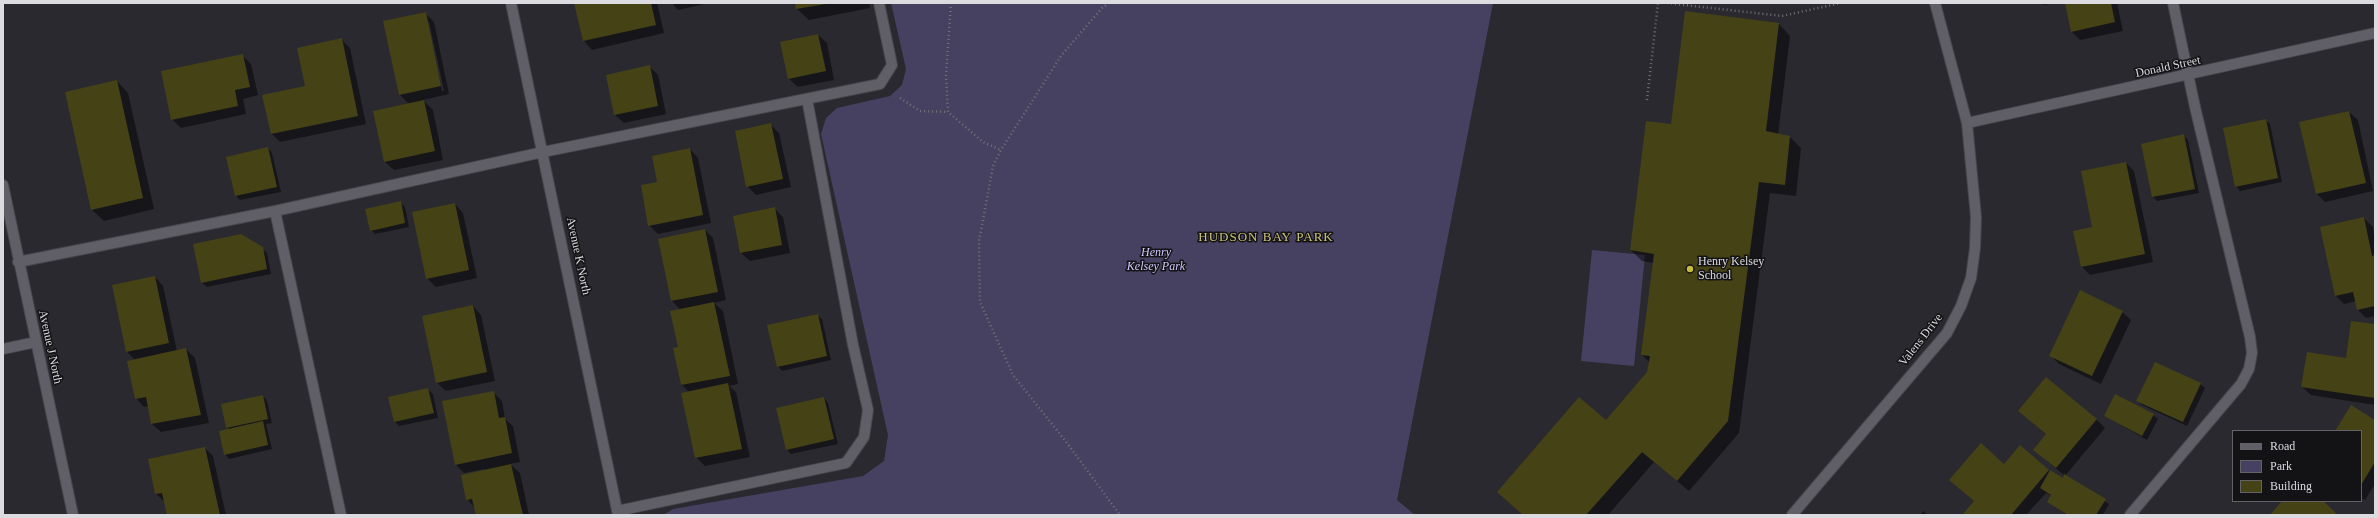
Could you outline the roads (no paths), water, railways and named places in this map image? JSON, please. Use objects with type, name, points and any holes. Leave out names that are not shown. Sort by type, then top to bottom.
[{"type":"street","name":"Avenue K North","points":[[511,3],[617,513]]},
{"type":"street","points":[[18,262],[276,211],[543,152],[880,84],[892,65],[879,3]]},
{"type":"street","name":"Valens Drive","points":[[1792,515],[1947,333],[1961,306],[1971,278],[1976,225],[1967,123],[1935,3]]},
{"type":"street","points":[[2130,515],[2241,384],[2249,369],[2252,352],[2250,336],[2188,76],[2173,3]]},
{"type":"street","name":"Donald Street","points":[[1967,123],[2188,76],[2375,33]]},
{"type":"street","points":[[617,513],[846,463],[864,437],[868,410],[853,345],[807,99]]},
{"type":"street","name":"Avenue J North","points":[[3,185],[18,262],[73,515]]},
{"type":"street","points":[[276,211],[340,515]]},
{"type":"street","points":[[3,349],[36,342]]},
{"type":"place","name":"Henry Kelsey School","points":[[1690,269]]},
{"type":"district","name":"HUDSON BAY PARK","points":[[1266,238]]},
{"type":"park label","name":"Henry Kelsey Park","points":[[1156,260]]}]
